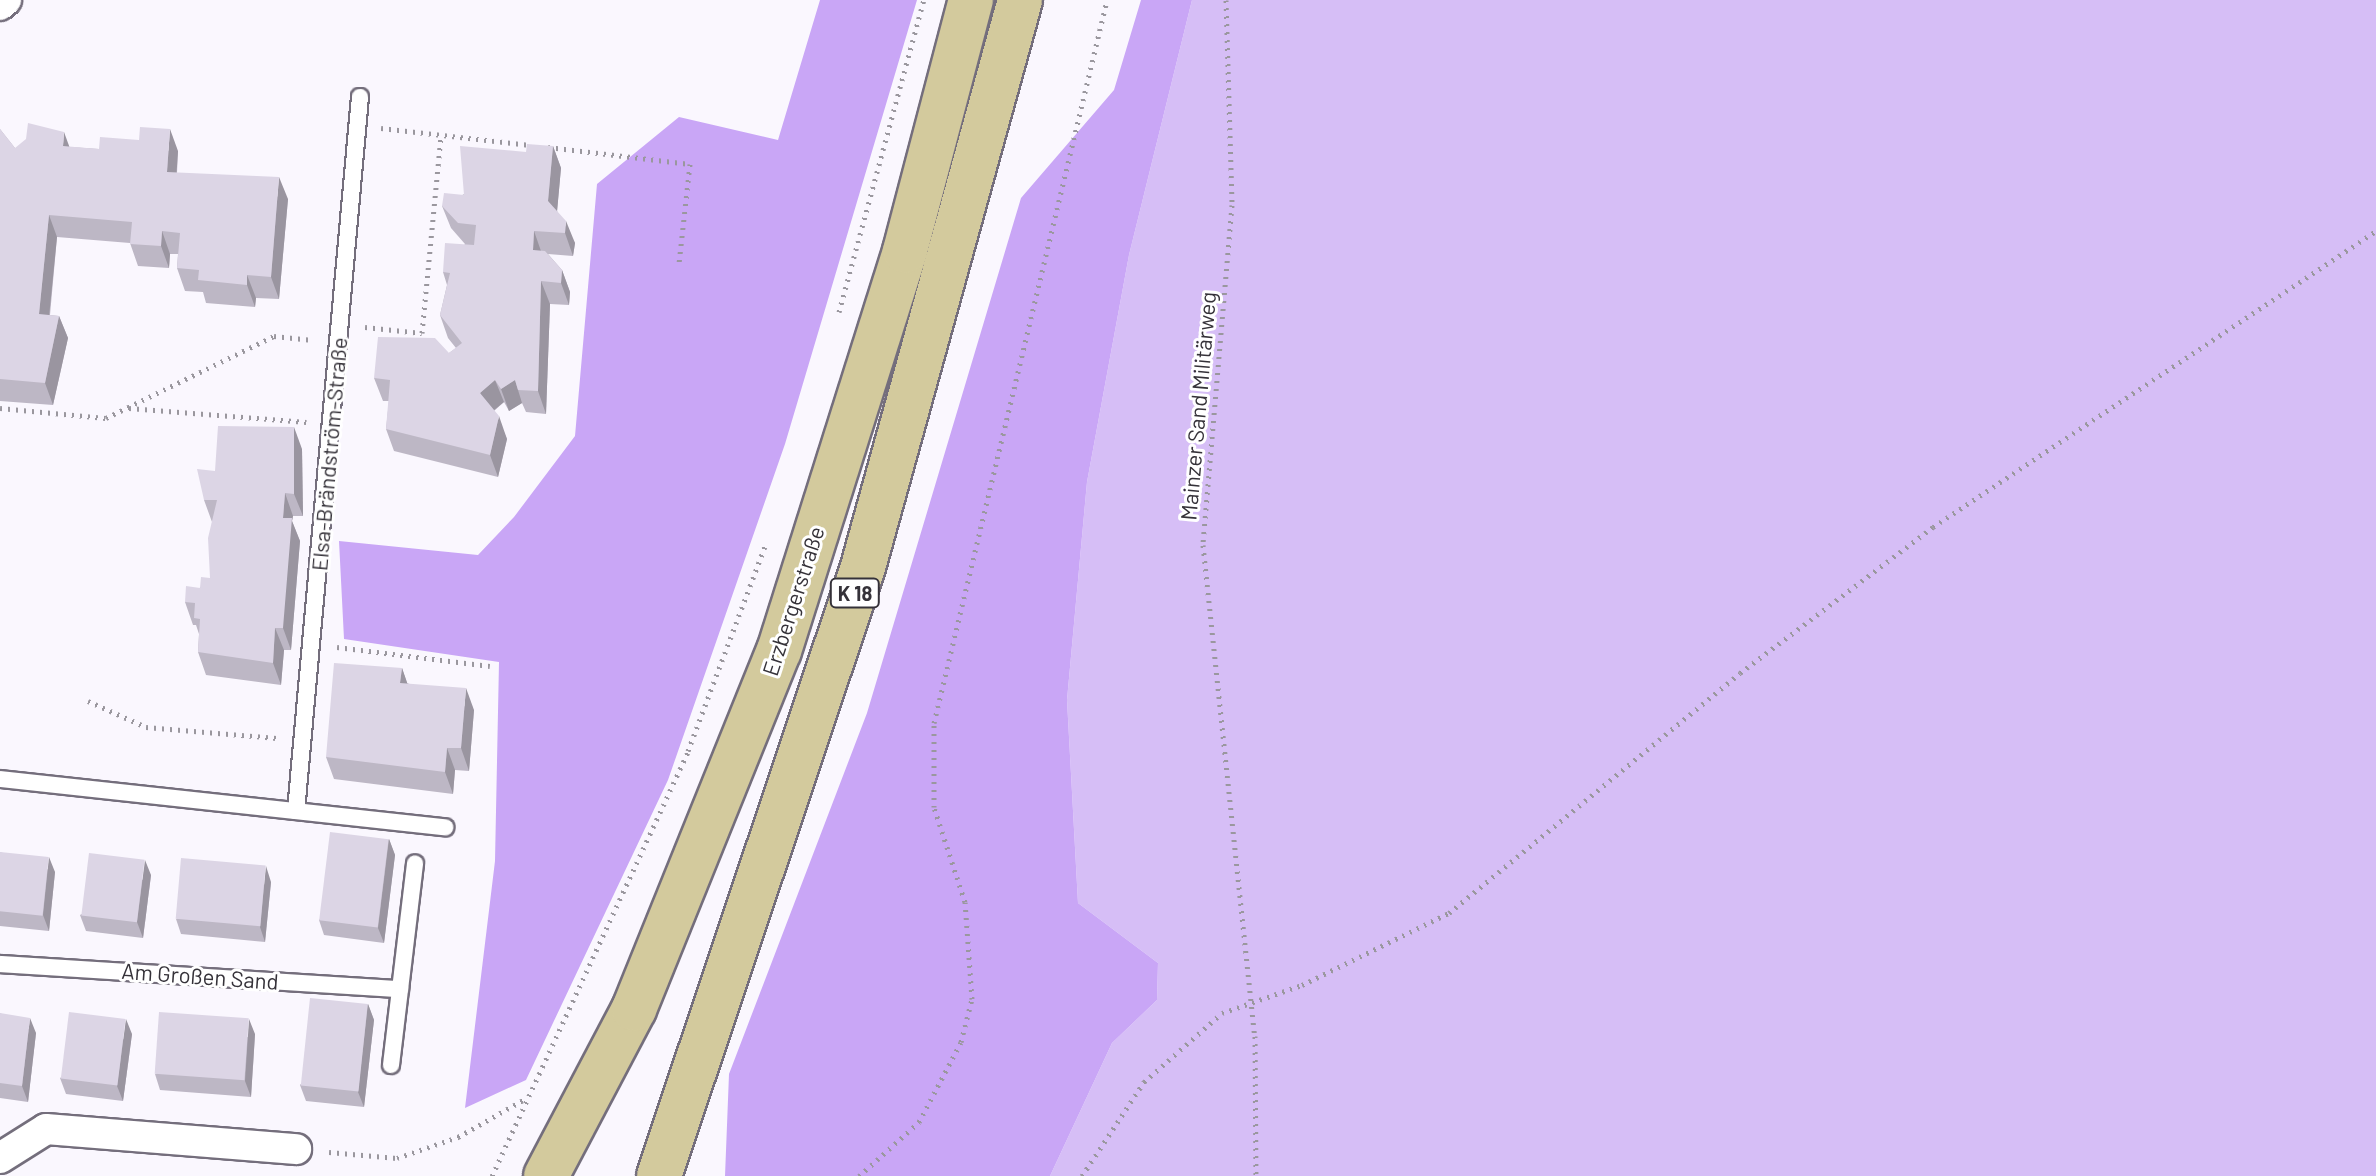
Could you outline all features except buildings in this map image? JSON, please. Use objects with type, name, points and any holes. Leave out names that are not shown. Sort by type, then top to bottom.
[{"type":"main road","name":"Erzbergerstraße","points":[[546,1176],[634,1009],[779,651],[905,251],[971,0]]},
{"type":"main road","name":"K 18","points":[[659,1176],[863,567],[1020,0]]},
{"type":"street","points":[[0,5],[6,0]]},
{"type":"street","points":[[0,1158],[46,1129],[296,1149]]},
{"type":"lane","name":"Elsa-Brändström-Straße","points":[[296,811],[360,97]]},
{"type":"lane","points":[[0,779],[445,827]]},
{"type":"lane","points":[[391,1065],[415,863]]},
{"type":"lane","name":"Am Großen Sand","points":[[0,964],[400,989]]},
{"type":"path","points":[[834,330],[924,0]]},
{"type":"path","points":[[859,1176],[919,1122],[961,1042],[972,999],[965,902],[934,807],[934,723],[1107,0]]},
{"type":"path","name":"Mainzer Sand Militärweg","points":[[1226,0],[1232,205],[1203,545],[1252,1004],[1256,1176]]},
{"type":"path","points":[[358,125],[690,164],[679,263]]},
{"type":"path","points":[[340,324],[422,333],[441,135]]},
{"type":"path","points":[[1082,1176],[1144,1082],[1222,1013],[1252,1004],[1449,913],[1750,665],[1922,535],[2376,231]]},
{"type":"path","points":[[0,408],[106,418],[274,336],[338,343]]},
{"type":"path","points":[[126,408],[331,424]]},
{"type":"path","points":[[493,1174],[688,751],[769,536]]},
{"type":"path","points":[[312,644],[490,666]]},
{"type":"path","points":[[88,701],[146,727],[303,740]]},
{"type":"path","points":[[296,1149],[397,1158],[458,1137],[525,1099]]},
{"type":"shaded area","points":[[820,0],[917,0],[785,444],[668,780],[526,1080],[465,1108],[495,861],[499,662],[344,639],[339,541],[478,555],[514,517],[575,436],[597,184],[679,117],[778,140]]},
{"type":"shaded area","points":[[1141,0],[1192,0],[1129,255],[1087,482],[1067,700],[1078,903],[1158,963],[1157,1000],[1112,1043],[1050,1176],[725,1176],[729,1074],[867,713],[1021,198],[1114,90]]},
{"type":"shaded area","points":[[1192,0],[2376,0],[2376,1176],[1050,1176],[1112,1043],[1157,1000],[1158,963],[1078,903],[1067,700],[1087,482],[1129,255]]}]
